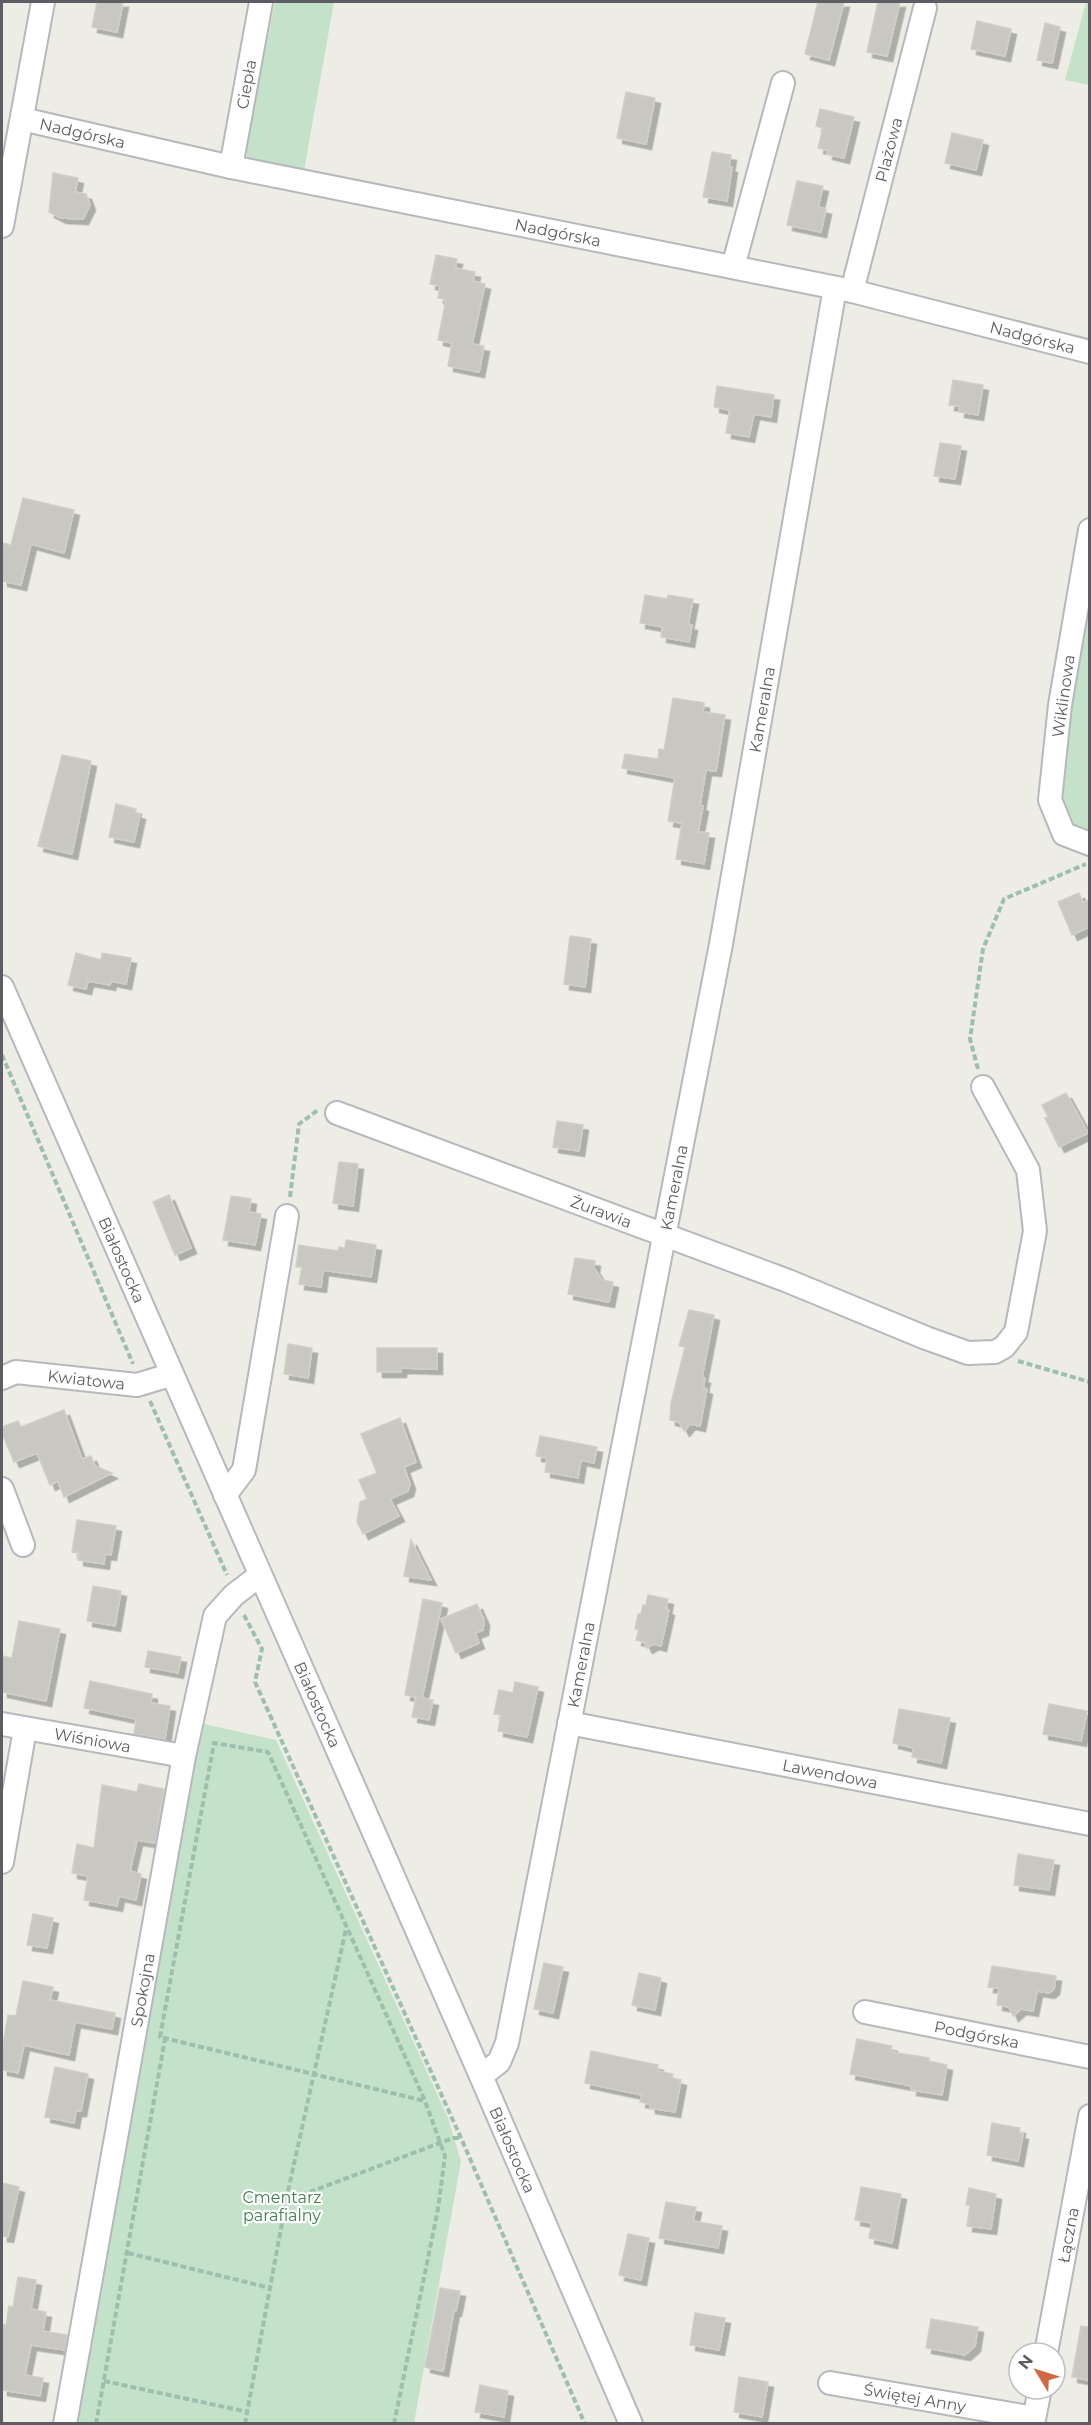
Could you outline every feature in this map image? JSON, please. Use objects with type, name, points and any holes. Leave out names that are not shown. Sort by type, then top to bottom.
[{"type":"street","points":[[2,226],[43,2]]},
{"type":"street","name":"Ciepła","points":[[231,167],[261,2]]},
{"type":"street","name":"Plażowa","points":[[844,290],[925,8]]},
{"type":"street","points":[[733,267],[783,83]]},
{"type":"street","name":"Nadgórska","points":[[22,119],[231,167],[844,290],[1089,352]]},
{"type":"street","name":"Kameralna","points":[[482,2076],[499,2062],[507,2043],[721,944],[844,290]]},
{"type":"street","name":"Wiklinowa","points":[[1089,530],[1060,705],[1050,800],[1064,834],[1089,844]]},
{"type":"street","name":"Białostocka","points":[[2,987],[170,1375],[482,2076],[631,2424]]},
{"type":"street","points":[[983,1087],[1028,1170],[1035,1231],[1016,1332],[1004,1347],[995,1352]]},
{"type":"street","name":"Żurawia","points":[[337,1113],[788,1281],[936,1342],[968,1353],[995,1352]]},
{"type":"street","points":[[225,1495],[244,1470],[286,1215]]},
{"type":"street","name":"Kwiatowa","points":[[2,1378],[16,1372],[142,1383],[170,1375]]},
{"type":"street","points":[[2,1489],[23,1545]]},
{"type":"street","name":"Spokojna","points":[[65,2424],[184,1756],[215,1616],[234,1595],[259,1576]]},
{"type":"street","name":"Lawendowa","points":[[569,1723],[1089,1824]]},
{"type":"street","name":"Wiśniowa","points":[[2,1724],[184,1756]]},
{"type":"street","points":[[2,1862],[26,1729]]},
{"type":"street","name":"Podgórska","points":[[865,2012],[1089,2057]]},
{"type":"street","name":"Łączna","points":[[1048,2341],[1089,2116]]},
{"type":"street","name":"Świętej Anny","points":[[830,2383],[1034,2421]]},
{"type":"street","points":[[1034,2421],[1038,2401]]},
{"type":"path","points":[[983,1087],[970,1038],[983,949],[1004,899],[1089,862]]},
{"type":"path","points":[[2,1055],[234,1595],[262,1648],[255,1682],[461,2138],[585,2424]]},
{"type":"path","points":[[286,1215],[299,1124],[316,1110],[337,1113]]},
{"type":"path","points":[[995,1352],[1026,1364],[1089,1382]]},
{"type":"path","points":[[394,2424],[438,2209],[445,2156],[425,2101],[268,1752],[214,1743],[160,2037],[425,2101]]},
{"type":"path","points":[[245,2424],[286,2201],[346,1928]]},
{"type":"path","points":[[96,2424],[165,2039]]},
{"type":"path","points":[[286,2201],[453,2138],[461,2138]]},
{"type":"path","points":[[128,2253],[270,2288]]},
{"type":"path","points":[[104,2381],[248,2412]]},
{"type":"green space","points":[[275,2],[334,2],[303,176],[260,166],[247,157],[247,138]]},
{"type":"green space","points":[[1086,2],[1090,2],[1089,85],[1065,80]]},
{"type":"green space","points":[[1089,594],[1089,829],[1072,829],[1056,805],[1057,777]]},
{"type":"green space","name":"Cmentarz parafialny","points":[[200,1723],[276,1740],[448,2118],[461,2161],[414,2423],[72,2424]]},
{"type":"building","points":[[97,2],[123,2],[117,32],[92,27]]},
{"type":"building","points":[[818,2],[844,2],[829,60],[805,54]]},
{"type":"building","points":[[878,2],[900,2],[887,56],[867,52]]},
{"type":"building","points":[[977,21],[1011,29],[1005,56],[971,49]]},
{"type":"building","points":[[1045,23],[1060,27],[1052,63],[1037,60]]},
{"type":"building","points":[[626,92],[655,98],[646,144],[617,138]]},
{"type":"building","points":[[820,109],[854,117],[844,158],[827,154],[828,150],[818,148],[823,128],[816,126]]},
{"type":"building","points":[[952,133],[983,140],[976,170],[945,163]]},
{"type":"building","points":[[712,152],[731,155],[729,167],[732,167],[727,201],[703,197]]},
{"type":"building","points":[[53,173],[78,178],[75,192],[86,194],[90,205],[83,219],[61,218],[49,212]]},
{"type":"building","points":[[797,181],[823,186],[818,207],[826,209],[821,232],[787,225]]},
{"type":"building","points":[[436,255],[457,259],[455,268],[475,272],[473,281],[485,284],[472,344],[484,346],[479,372],[448,366],[452,343],[438,340],[446,299],[438,298],[440,286],[430,284]]},
{"type":"building","points":[[953,380],[983,385],[978,415],[959,412],[960,406],[949,405]]},
{"type":"building","points":[[717,386],[774,395],[771,417],[754,414],[749,437],[726,433],[730,410],[714,407]]},
{"type":"building","points":[[940,443],[961,446],[955,479],[934,476]]},
{"type":"building","points":[[23,498],[74,510],[64,553],[31,544],[21,585],[2,581],[2,543],[11,545]]},
{"type":"building","points":[[645,595],[667,599],[668,595],[693,599],[688,625],[692,625],[689,642],[661,637],[663,627],[640,623]]},
{"type":"building","points":[[673,698],[704,703],[703,712],[725,715],[716,771],[706,770],[700,805],[703,806],[698,832],[709,833],[704,864],[676,859],[682,823],[668,821],[675,778],[622,768],[625,754],[658,759],[659,749],[664,750]]},
{"type":"building","points":[[62,755],[91,761],[72,854],[38,846]]},
{"type":"building","points":[[116,804],[136,809],[135,813],[140,814],[134,842],[109,837]]},
{"type":"building","points":[[1079,893],[1083,903],[1089,900],[1089,927],[1072,935],[1058,902]]},
{"type":"building","points":[[570,936],[591,939],[585,987],[564,984]]},
{"type":"building","points":[[76,953],[101,960],[102,953],[131,958],[126,984],[111,981],[110,985],[88,981],[86,989],[68,985]]},
{"type":"building","points":[[1066,1093],[1088,1133],[1059,1147],[1045,1118],[1048,1117],[1042,1105]]},
{"type":"building","points":[[557,1121],[583,1125],[579,1151],[553,1147]]},
{"type":"building","points":[[339,1162],[358,1164],[353,1206],[333,1203]]},
{"type":"building","points":[[169,1195],[191,1248],[175,1255],[153,1202]]},
{"type":"building","points":[[231,1196],[251,1199],[249,1212],[261,1214],[255,1245],[223,1240]]},
{"type":"building","points":[[346,1240],[376,1245],[371,1277],[323,1270],[321,1287],[299,1284],[302,1267],[296,1267],[299,1245],[338,1251],[339,1247],[345,1248]]},
{"type":"building","points":[[575,1258],[595,1261],[594,1268],[602,1280],[613,1282],[609,1302],[568,1294]]},
{"type":"building","points":[[689,1310],[714,1315],[702,1377],[705,1378],[703,1388],[707,1389],[700,1426],[690,1424],[684,1431],[679,1422],[670,1420],[671,1403],[685,1347],[679,1346]]},
{"type":"building","points":[[288,1344],[312,1348],[308,1378],[284,1374]]},
{"type":"building","points":[[377,1348],[437,1348],[437,1369],[401,1368],[401,1372],[377,1372]]},
{"type":"building","points":[[64,1410],[82,1459],[91,1456],[95,1466],[112,1473],[64,1497],[58,1481],[50,1485],[37,1453],[14,1462],[2,1433],[2,1427],[18,1421],[21,1427]]},
{"type":"building","points":[[400,1418],[416,1462],[404,1467],[410,1484],[408,1491],[390,1499],[399,1516],[363,1534],[357,1522],[360,1502],[367,1499],[359,1480],[377,1473],[361,1434]]},
{"type":"building","points":[[540,1436],[597,1447],[594,1463],[581,1460],[578,1478],[545,1472],[547,1458],[536,1456]]},
{"type":"building","points":[[77,1520],[116,1526],[111,1555],[105,1554],[104,1564],[78,1560],[79,1553],[72,1552]]},
{"type":"building","points":[[411,1540],[431,1580],[404,1576]]},
{"type":"building","points":[[93,1586],[121,1591],[115,1626],[87,1621]]},
{"type":"building","points":[[648,1595],[668,1599],[666,1609],[669,1610],[661,1646],[654,1644],[647,1648],[644,1642],[636,1640],[639,1629],[635,1629],[638,1614],[641,1614],[643,1605],[646,1605]]},
{"type":"building","points":[[423,1599],[442,1603],[422,1698],[433,1700],[429,1720],[412,1717],[416,1697],[405,1695]]},
{"type":"building","points":[[477,1604],[484,1620],[483,1630],[475,1633],[479,1643],[456,1653],[441,1619]]},
{"type":"building","points":[[19,1621],[60,1629],[46,1701],[2,1692],[2,1656],[12,1658]]},
{"type":"building","points":[[148,1651],[181,1657],[178,1673],[145,1667]]},
{"type":"building","points":[[90,1681],[152,1694],[151,1703],[170,1706],[165,1739],[134,1734],[136,1719],[84,1708]]},
{"type":"building","points":[[515,1682],[538,1687],[527,1737],[498,1731],[501,1715],[494,1714],[499,1690],[513,1693]]},
{"type":"building","points":[[1049,1704],[1087,1711],[1081,1741],[1043,1734]]},
{"type":"building","points":[[899,1709],[950,1718],[941,1763],[912,1757],[914,1748],[893,1743]]},
{"type":"building","points":[[139,1784],[164,1789],[155,1843],[137,1840],[130,1871],[141,1874],[136,1900],[119,1896],[117,1906],[84,1900],[88,1876],[72,1873],[77,1844],[94,1848],[102,1785],[137,1792]]},
{"type":"building","points":[[1018,1854],[1054,1860],[1049,1890],[1014,1885]]},
{"type":"building","points":[[33,1914],[53,1918],[47,1948],[27,1945]]},
{"type":"building","points":[[544,1963],[563,1967],[553,2013],[534,2009]]},
{"type":"building","points":[[992,1966],[1056,1976],[1054,1989],[1049,1993],[1037,1991],[1033,2011],[1021,2009],[1013,2016],[1009,2007],[997,2005],[999,1988],[988,1987]]},
{"type":"building","points":[[639,1973],[661,1978],[655,2010],[632,2005]]},
{"type":"building","points":[[23,1981],[53,1987],[50,2000],[115,2013],[112,2029],[75,2022],[69,2055],[24,2045],[18,2073],[2,2070],[2,2050],[8,2015],[16,2016]]},
{"type":"building","points":[[857,2039],[892,2046],[891,2052],[929,2058],[929,2061],[947,2065],[942,2095],[911,2090],[912,2086],[850,2074]]},
{"type":"building","points":[[591,2051],[658,2065],[657,2071],[673,2074],[672,2078],[681,2080],[675,2112],[650,2108],[650,2104],[640,2102],[642,2095],[585,2083]]},
{"type":"building","points":[[55,2067],[88,2074],[81,2111],[76,2111],[74,2123],[45,2117]]},
{"type":"building","points":[[992,2123],[1020,2128],[1019,2133],[1023,2134],[1018,2161],[987,2155]]},
{"type":"building","points":[[2,2183],[19,2187],[8,2237],[2,2236]]},
{"type":"building","points":[[861,2187],[901,2194],[892,2243],[869,2238],[872,2223],[855,2220]]},
{"type":"building","points":[[969,2188],[996,2194],[991,2229],[967,2226],[970,2205],[966,2205]]},
{"type":"building","points":[[666,2202],[696,2207],[693,2221],[722,2226],[718,2248],[659,2238]]},
{"type":"building","points":[[628,2234],[649,2238],[641,2280],[619,2275]]},
{"type":"building","points":[[18,2277],[36,2280],[31,2309],[46,2312],[43,2331],[67,2335],[65,2350],[31,2345],[25,2375],[43,2378],[40,2396],[2,2390],[2,2324],[6,2325],[9,2306],[13,2307]]},
{"type":"building","points":[[440,2288],[460,2291],[456,2311],[454,2310],[443,2371],[425,2367]]},
{"type":"building","points":[[695,2313],[725,2318],[719,2350],[690,2345]]},
{"type":"building","points":[[931,2319],[978,2327],[975,2346],[965,2355],[926,2348]]},
{"type":"building","points":[[1081,2326],[1089,2327],[1089,2380],[1072,2377]]},
{"type":"building","points":[[739,2377],[768,2382],[762,2417],[734,2412]]},
{"type":"building","points":[[480,2385],[508,2391],[504,2417],[475,2412]]}]
